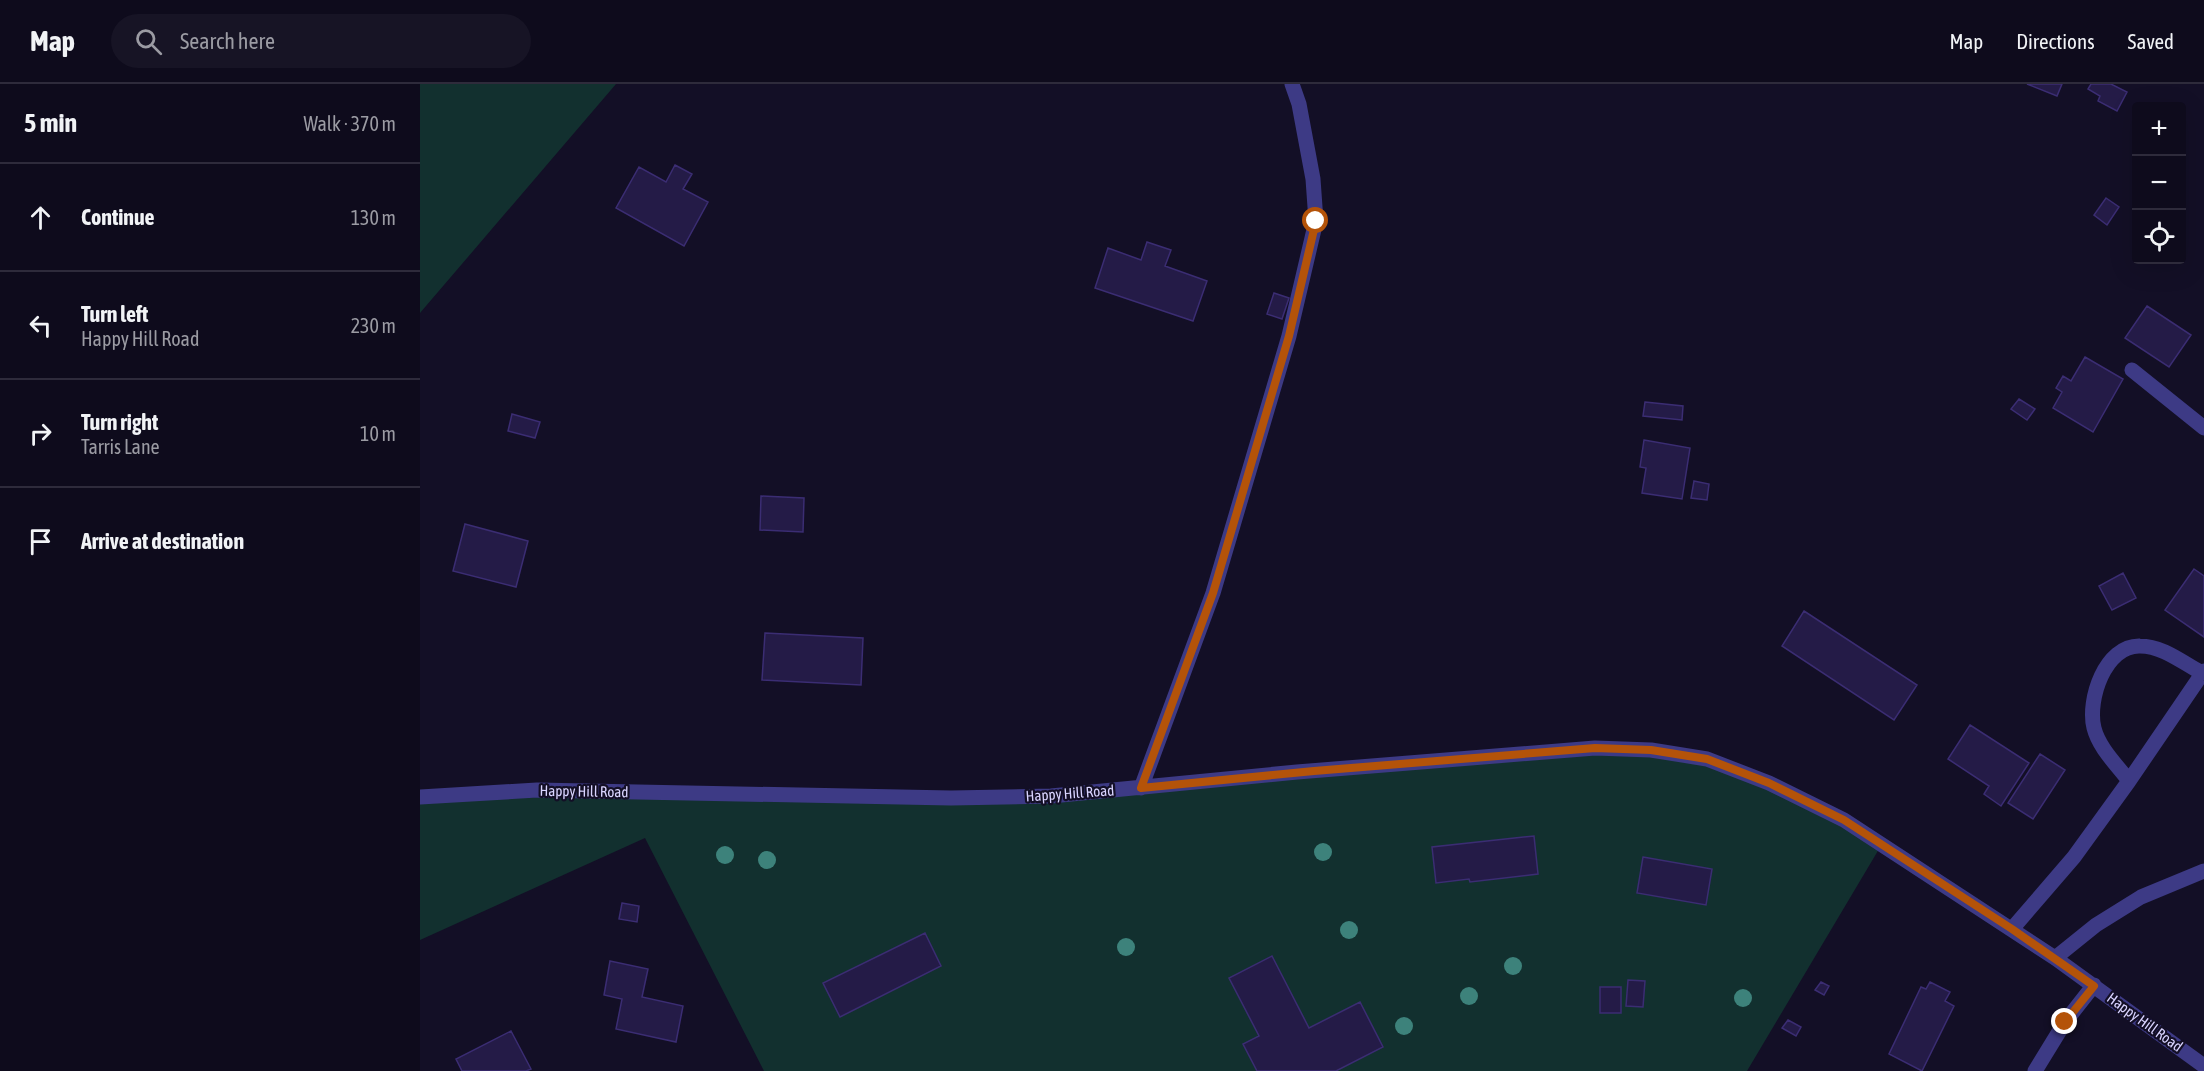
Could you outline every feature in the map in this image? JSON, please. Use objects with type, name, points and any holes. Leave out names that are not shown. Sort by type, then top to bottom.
[{"type":"street","points":[[1141,788],[1213,593],[1289,336],[1316,221],[1311,169],[1299,104],[1292,84]]},
{"type":"street","points":[[2132,370],[2204,428]]},
{"type":"street","points":[[2012,929],[2074,857],[2129,781],[2203,672],[2157,648],[2138,645],[2121,652],[2108,665],[2097,683],[2092,709],[2094,729],[2104,750],[2129,781]]},
{"type":"street","name":"Happy Hill Road","points":[[420,797],[537,790],[951,798],[1052,796],[1314,771],[1595,748],[1651,750],[1707,759],[1769,783],[1844,820],[2055,958],[2204,1066]]},
{"type":"street","points":[[2055,958],[2096,925],[2141,897],[2204,871]]},
{"type":"street","points":[[2036,1071],[2065,1022],[2094,986]]},
{"type":"green space","points":[[420,84],[616,84],[420,313]]},
{"type":"green space","points":[[1595,748],[1707,759],[1882,844],[1747,1071],[764,1071],[645,838],[420,940],[420,797],[951,798]]},
{"type":"building","points":[[2027,84],[2062,84],[2057,96]]},
{"type":"building","points":[[2091,84],[2111,84],[2127,92],[2117,111],[2098,101],[2100,96],[2088,89]]},
{"type":"building","points":[[675,165],[692,174],[683,189],[708,202],[684,246],[616,208],[639,167],[666,182]]},
{"type":"building","points":[[2106,198],[2119,207],[2107,225],[2094,215]]},
{"type":"building","points":[[1147,242],[1171,250],[1165,266],[1207,281],[1193,321],[1095,288],[1108,248],[1141,260]]},
{"type":"building","points":[[1274,293],[1289,298],[1282,319],[1267,314]]},
{"type":"building","points":[[2147,306],[2191,335],[2169,367],[2125,338]]},
{"type":"building","points":[[2085,357],[2123,379],[2093,432],[2053,408],[2062,392],[2056,388],[2063,376],[2071,381]]},
{"type":"building","points":[[2019,399],[2035,409],[2027,420],[2011,409]]},
{"type":"building","points":[[1645,402],[1683,406],[1682,420],[1643,416]]},
{"type":"building","points":[[512,414],[540,422],[535,438],[508,431]]},
{"type":"building","points":[[1644,440],[1690,448],[1682,499],[1642,493],[1646,468],[1640,467]]},
{"type":"building","points":[[1694,481],[1709,484],[1707,500],[1691,498]]},
{"type":"building","points":[[761,496],[804,498],[803,532],[760,530]]},
{"type":"building","points":[[465,524],[528,541],[516,587],[453,571]]},
{"type":"building","points":[[2194,569],[2204,576],[2204,637],[2165,610]]},
{"type":"building","points":[[2123,573],[2136,598],[2112,610],[2099,586]]},
{"type":"building","points":[[1804,611],[1917,685],[1894,720],[1782,646]]},
{"type":"building","points":[[765,633],[863,638],[861,685],[762,680]]},
{"type":"building","points":[[1970,725],[2029,763],[2001,806],[1984,794],[1989,786],[1948,759]]},
{"type":"building","points":[[2040,754],[2065,770],[2033,819],[2008,803]]},
{"type":"building","points":[[1534,836],[1538,874],[1470,882],[1469,879],[1436,883],[1432,847]]},
{"type":"building","points":[[1643,857],[1712,869],[1706,905],[1637,893]]},
{"type":"building","points":[[622,903],[639,906],[637,922],[619,919]]},
{"type":"building","points":[[925,933],[941,966],[840,1017],[823,983]]},
{"type":"building","points":[[1272,956],[1309,1028],[1360,1002],[1383,1047],[1336,1071],[1257,1071],[1243,1044],[1259,1036],[1229,978]]},
{"type":"building","points":[[610,961],[648,969],[642,997],[683,1006],[676,1042],[616,1029],[622,999],[604,995]]},
{"type":"building","points":[[1628,980],[1645,981],[1643,1007],[1626,1006]]},
{"type":"building","points":[[1821,982],[1829,986],[1824,995],[1815,990]]},
{"type":"building","points":[[1930,982],[1950,992],[1945,1001],[1954,1006],[1922,1071],[1889,1054],[1921,987],[1926,989]]},
{"type":"building","points":[[1600,987],[1621,987],[1621,1013],[1600,1013]]},
{"type":"building","points":[[1788,1020],[1801,1027],[1796,1036],[1782,1028]]},
{"type":"building","points":[[511,1031],[531,1069],[526,1071],[462,1071],[456,1059]]},
{"type":"route","points":[[1316,221],[1289,336],[1213,593],[1141,788],[1595,748],[1651,750],[1707,759],[1769,783],[1844,820],[2012,929],[2094,986],[2065,1022]]}]
